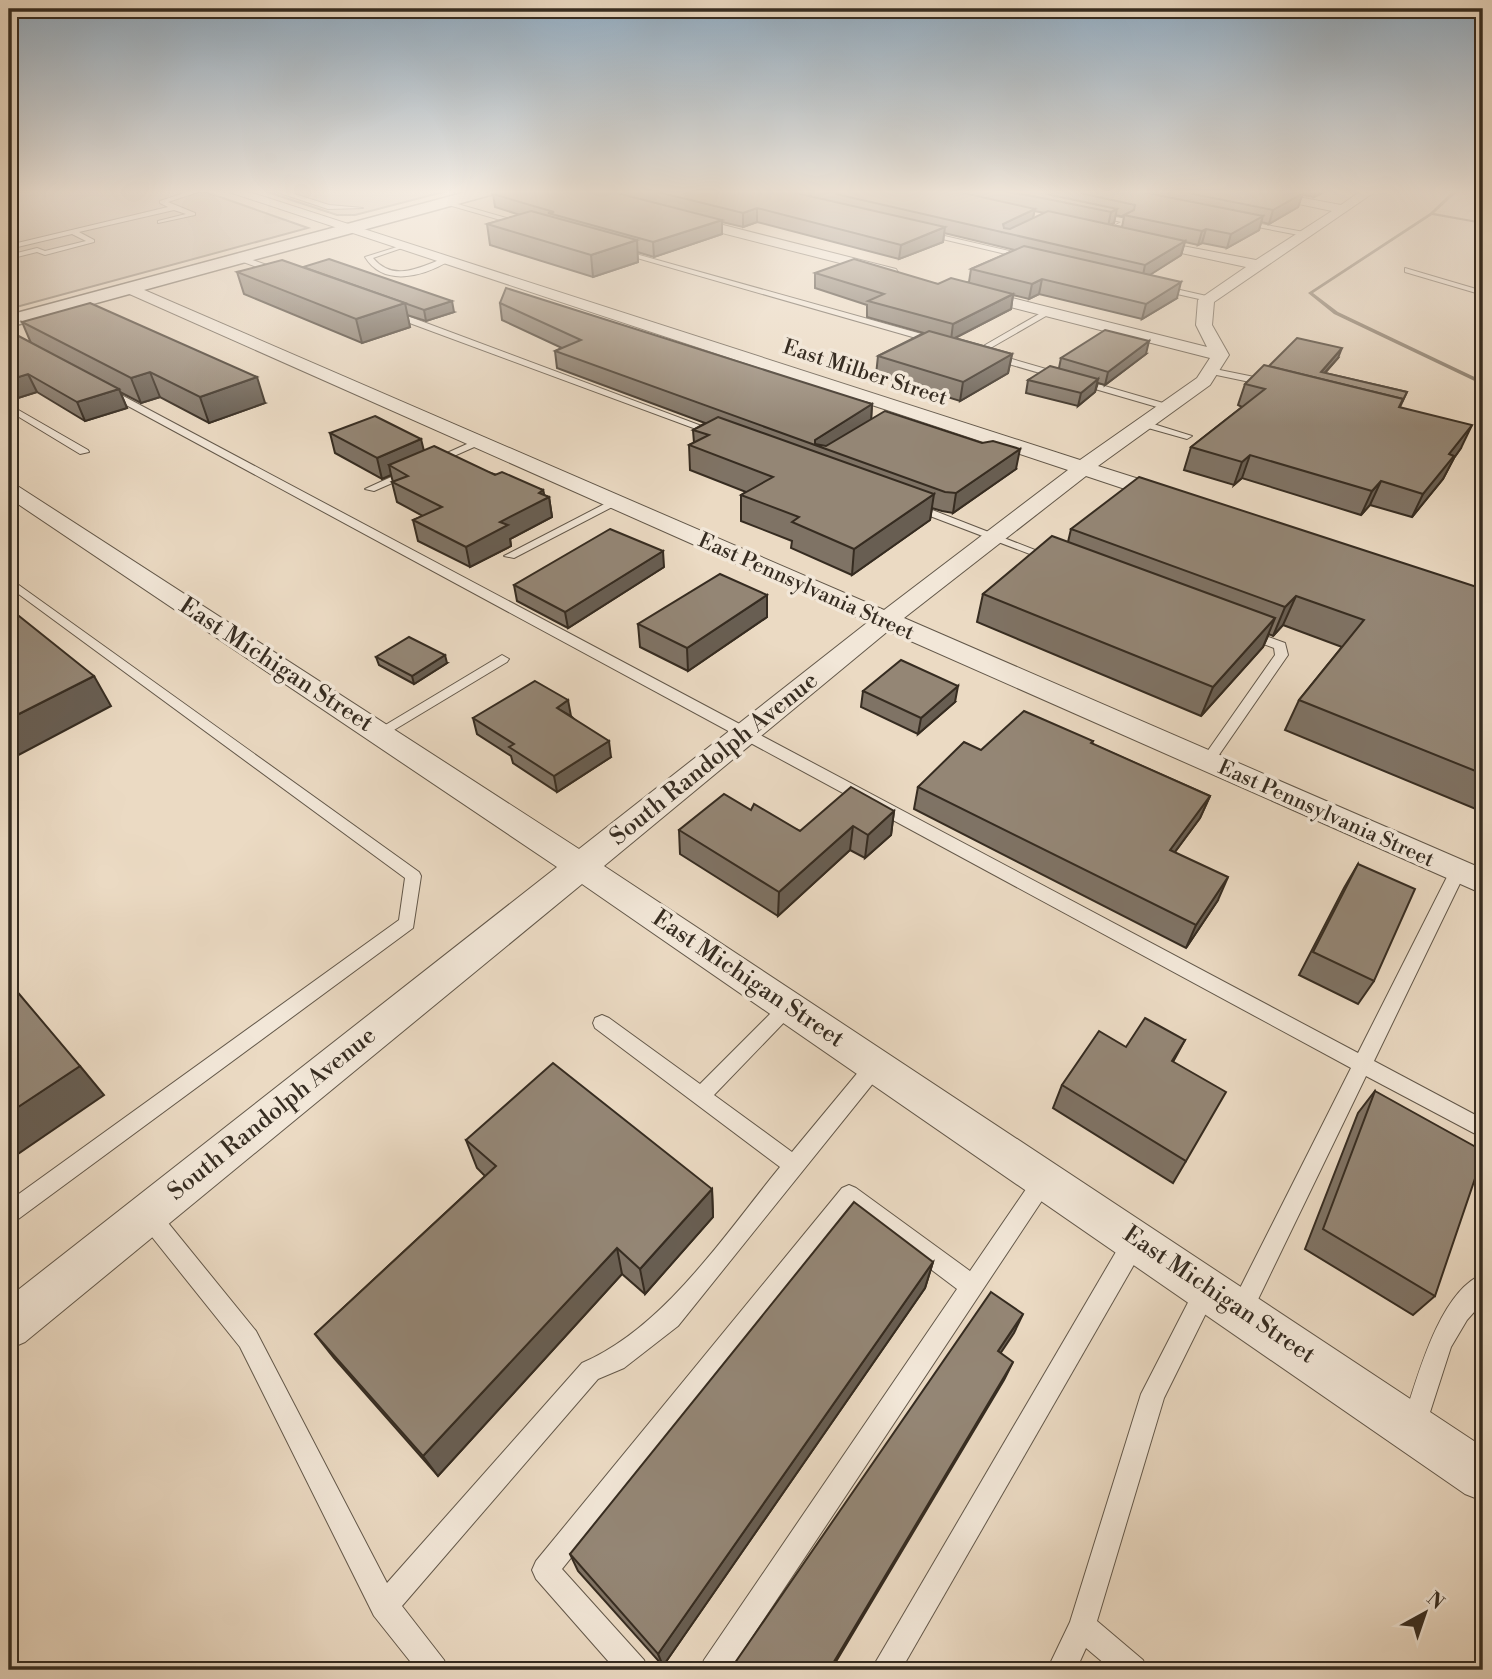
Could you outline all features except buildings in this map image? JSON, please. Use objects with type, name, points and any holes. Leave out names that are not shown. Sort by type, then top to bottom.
[{"type":"street","points":[[9,321],[200,269]]},
{"type":"street","name":"East Milber Street","points":[[470,269],[899,413],[1186,502]]},
{"type":"street","points":[[882,269],[904,275]]},
{"type":"street","points":[[1215,363],[1204,325],[1208,299],[1252,269]]},
{"type":"street","name":"East Pennsylvania Street","points":[[130,289],[884,622],[1483,882]]},
{"type":"street","points":[[957,289],[1049,312],[1215,363]]},
{"type":"street","name":"South Randolph Avenue","points":[[9,1325],[884,622],[1083,468],[1204,381],[1215,363]]},
{"type":"street","name":"East Michigan Street","points":[[9,489],[580,866],[1136,1239],[1483,1476]]},
{"type":"lane","points":[[272,269],[293,277]]},
{"type":"lane","points":[[384,269],[402,275],[419,269]]},
{"type":"lane","points":[[683,269],[950,345]]},
{"type":"lane","points":[[1408,270],[1483,293]]},
{"type":"lane","points":[[1154,286],[1208,299]]},
{"type":"lane","points":[[384,311],[734,440]]},
{"type":"lane","points":[[976,352],[1049,312]]},
{"type":"lane","points":[[963,348],[1156,416],[1187,436]]},
{"type":"lane","points":[[1215,363],[1276,385]]},
{"type":"lane","points":[[99,386],[1483,1129]]},
{"type":"lane","points":[[9,413],[15,411],[84,452]]},
{"type":"lane","points":[[370,489],[478,442]]},
{"type":"lane","points":[[510,556],[614,502]]},
{"type":"lane","points":[[903,503],[1059,562]]},
{"type":"lane","points":[[9,582],[413,876],[407,923],[9,1213]]},
{"type":"lane","points":[[1208,762],[1282,655],[1280,646],[1228,626]]},
{"type":"lane","points":[[379,733],[502,659]]},
{"type":"lane","points":[[1241,1310],[1458,871]]},
{"type":"lane","points":[[701,1096],[789,1006]]},
{"type":"lane","points":[[602,1023],[794,1166]]},
{"type":"lane","points":[[384,1606],[590,1371],[616,1360],[670,1318],[876,1065]]},
{"type":"lane","points":[[714,1670],[1045,1178]]},
{"type":"lane","points":[[634,1670],[545,1570],[849,1195],[972,1286]]},
{"type":"lane","points":[[147,1214],[248,1339],[384,1606],[434,1670]]},
{"type":"lane","points":[[885,1670],[1136,1239]]},
{"type":"lane","points":[[1413,1428],[1441,1342],[1459,1312],[1483,1285]]},
{"type":"lane","points":[[1061,1670],[1083,1626],[1153,1394],[1207,1288]]},
{"type":"lane","points":[[1083,1626],[1133,1670]]},
{"type":"shaded area","points":[[9,269],[155,269],[9,309]]},
{"type":"waterway","points":[[1346,269],[1310,293],[1336,313],[1483,383]]}]
